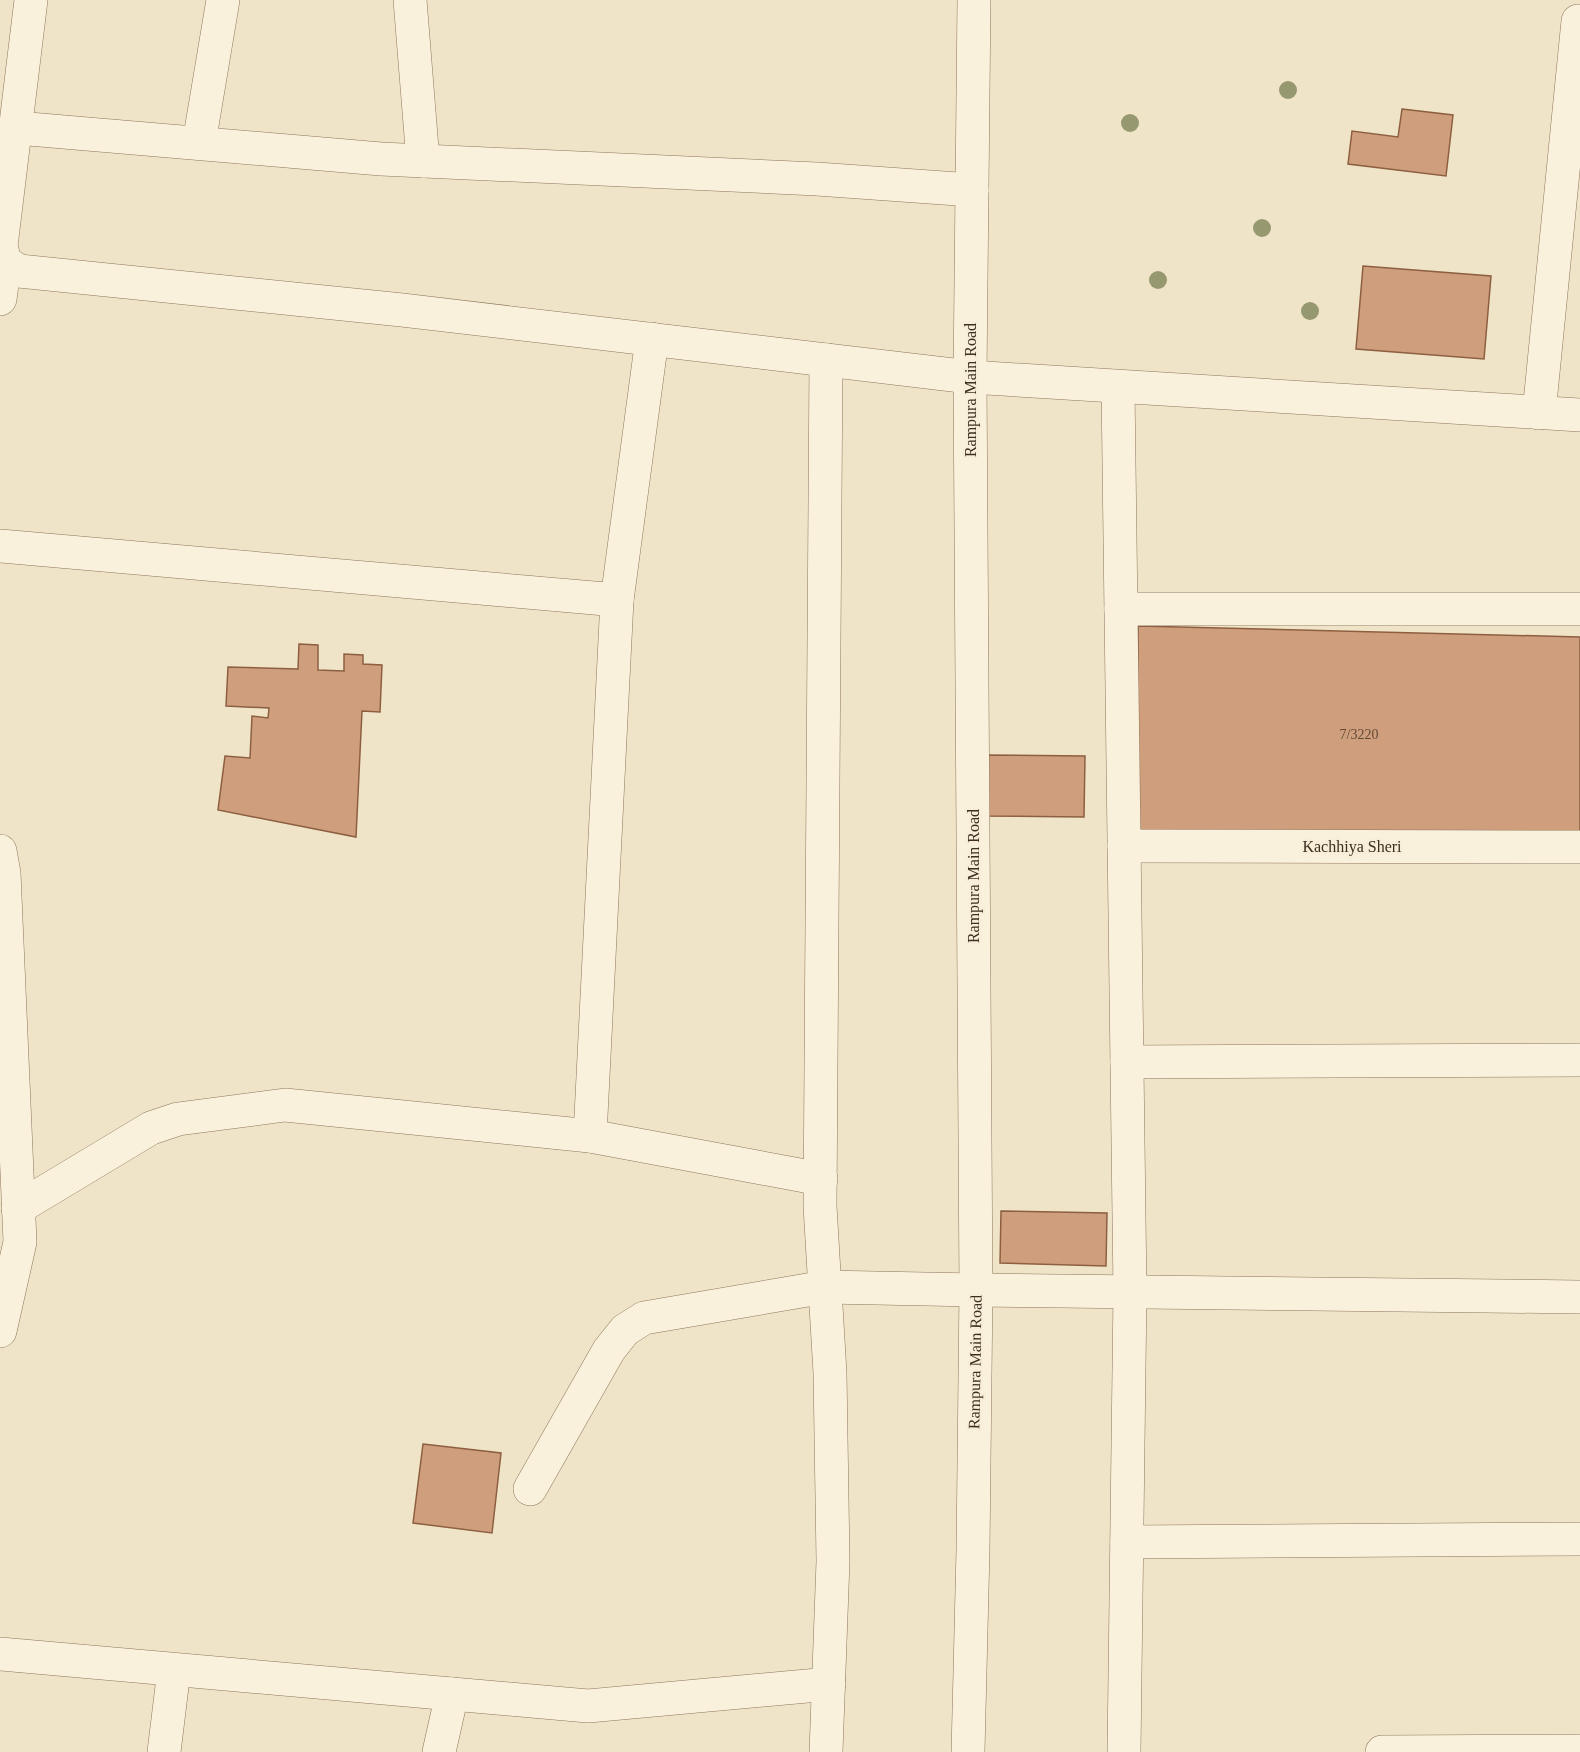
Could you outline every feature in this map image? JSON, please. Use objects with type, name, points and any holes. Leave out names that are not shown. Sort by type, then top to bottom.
[{"type":"street","points":[[0,299],[2,256],[31,0]]},
{"type":"street","points":[[199,143],[223,0]]},
{"type":"street","points":[[410,0],[423,161]]},
{"type":"street","name":"Rampura Main Road","points":[[968,1752],[976,1290],[970,377],[974,0]]},
{"type":"street","points":[[1539,412],[1578,21],[1580,22]]},
{"type":"street","points":[[17,128],[423,161],[817,179],[972,189]]},
{"type":"street","points":[[2,256],[19,271],[402,310],[970,377],[1580,415]]},
{"type":"street","points":[[590,1136],[617,600],[652,339]]},
{"type":"street","points":[[826,360],[821,1179],[830,1373],[833,1561],[826,1752]]},
{"type":"street","points":[[1118,387],[1130,1292],[1124,1752]]},
{"type":"street","points":[[0,546],[617,600]]},
{"type":"street","points":[[1121,609],[1580,609]]},
{"type":"street","name":"Kachhiya Sheri","points":[[1124,846],[1580,847]]},
{"type":"street","points":[[0,851],[4,873],[20,1242],[0,1332]]},
{"type":"street","points":[[1127,1062],[1580,1060]]},
{"type":"street","points":[[18,1208],[151,1128],[178,1119],[285,1105],[590,1136],[821,1179]]},
{"type":"street","points":[[530,1489],[609,1350],[625,1330],[644,1318],[825,1287],[1580,1297]]},
{"type":"street","points":[[1127,1542],[1580,1539]]},
{"type":"street","points":[[0,1654],[588,1706],[829,1684]]},
{"type":"street","points":[[164,1752],[174,1670]]},
{"type":"street","points":[[439,1752],[452,1694]]},
{"type":"street","points":[[1382,1752],[1580,1751]]},
{"type":"building","points":[[1402,109],[1453,115],[1446,176],[1348,164],[1352,131],[1398,137]]},
{"type":"building","points":[[1363,266],[1491,276],[1484,359],[1356,349]]},
{"type":"building","points":[[1138,626],[1580,637],[1580,832],[1138,835]]},
{"type":"building","points":[[299,644],[318,645],[318,670],[344,671],[344,654],[363,655],[363,664],[382,665],[380,712],[362,711],[356,837],[218,810],[225,756],[250,758],[252,716],[268,718],[269,708],[226,706],[228,667],[298,669]]},
{"type":"building","points":[[981,755],[1085,756],[1084,817],[980,816]]},
{"type":"building","points":[[1001,1211],[1107,1213],[1106,1266],[1000,1263]]},
{"type":"building","points":[[423,1444],[501,1453],[492,1533],[413,1523]]}]
